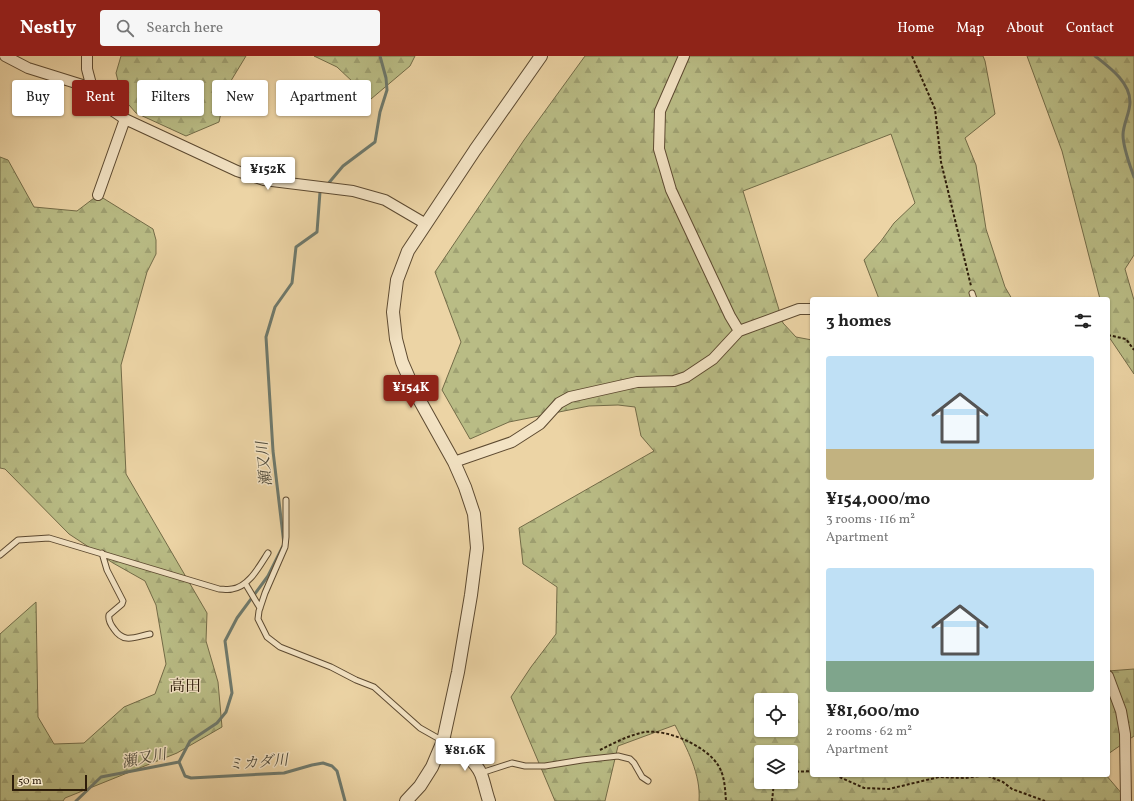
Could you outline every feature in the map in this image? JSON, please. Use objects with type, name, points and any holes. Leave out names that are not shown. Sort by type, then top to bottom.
[{"type":"street","points":[[5,56],[28,68],[72,82]]},
{"type":"street","points":[[87,56],[87,69],[90,80]]},
{"type":"street","points":[[406,801],[420,786],[432,766],[443,741],[458,672],[477,548],[474,514],[465,488],[454,462],[415,392],[402,362],[394,326],[393,312],[397,280],[408,251],[541,56]]},
{"type":"street","points":[[684,56],[660,111],[659,149],[671,190],[730,316],[739,331]]},
{"type":"street","points":[[121,116],[237,171],[264,180],[353,191],[385,200],[426,224]]},
{"type":"street","points":[[98,195],[126,119]]},
{"type":"street","points":[[454,462],[512,442],[540,424],[559,403],[570,398],[637,382],[674,381],[686,377],[713,359],[739,331],[799,309],[810,309]]},
{"type":"street","points":[[1110,681],[1121,711],[1125,734],[1126,801]]},
{"type":"street","points":[[443,741],[463,753],[476,766],[480,773],[488,801]]},
{"type":"lane","points":[[972,293],[973,297]]},
{"type":"lane","points":[[286,500],[285,547],[265,593],[258,619],[267,637],[280,647],[331,667],[356,680],[374,686],[420,728],[443,741]]},
{"type":"lane","points":[[0,555],[18,540],[49,538],[219,588],[233,589],[251,578],[268,553]]},
{"type":"lane","points":[[102,553],[107,570],[123,600],[122,604],[109,615],[108,620],[111,626],[117,634],[126,639],[150,634]]},
{"type":"lane","points":[[245,583],[260,608]]},
{"type":"lane","points":[[480,773],[512,763],[525,766],[545,766],[618,756],[630,759],[642,777],[648,781]]},
{"type":"path","points":[[912,56],[935,109],[941,162],[972,293]]},
{"type":"path","points":[[1110,336],[1126,340],[1134,350]]},
{"type":"path","points":[[597,751],[631,736],[647,732],[662,733],[681,738],[699,747],[718,765],[724,779],[726,801]]},
{"type":"path","points":[[798,772],[810,771]]},
{"type":"path","points":[[839,777],[864,788],[888,790],[939,777],[976,777]]},
{"type":"path","points":[[990,777],[1002,782],[1012,789],[1045,801]]},
{"type":"path","points":[[772,801],[773,789]]},
{"type":"green space","points":[[121,56],[246,56],[231,80],[212,80],[212,116],[220,116],[219,122],[186,136],[143,116],[204,116],[204,80],[137,80],[137,113],[129,105],[129,80],[118,80],[116,73]]},
{"type":"green space","points":[[314,56],[415,56],[410,66],[371,99],[371,80],[351,80],[337,67]]},
{"type":"green space","points":[[585,56],[983,56],[995,114],[965,138],[976,165],[986,229],[1005,287],[1011,297],[878,297],[864,260],[881,241],[894,223],[915,203],[891,134],[743,191],[783,323],[796,337],[810,340],[810,777],[1108,777],[1128,801],[699,801],[698,781],[695,771],[675,725],[618,746],[605,801],[555,801],[511,697],[556,634],[557,587],[523,564],[519,528],[654,451],[641,436],[635,407],[618,405],[589,406],[509,422],[470,439],[442,390],[461,342],[435,272],[524,140]]},
{"type":"green space","points":[[1027,56],[1134,56],[1134,255],[1125,269],[1134,300],[1134,374],[1110,338],[1110,297],[1099,297],[1062,151]]},
{"type":"green space","points":[[0,157],[8,160],[34,207],[77,211],[98,195],[153,229],[156,240],[156,254],[147,272],[121,365],[126,474],[207,613],[206,641],[218,682],[222,727],[177,753],[65,798],[63,801],[0,801],[0,634],[36,602],[38,717],[54,744],[84,743],[124,707],[155,694],[166,664],[156,605],[145,581],[113,563],[69,534],[5,469],[0,468]]},
{"type":"green space","points":[[1134,669],[1134,736],[1110,753],[1110,671]]},
{"type":"waterway","name":"瀬又川","points":[[327,185],[343,166],[375,142],[380,112],[387,90],[386,78],[380,56]]},
{"type":"waterway","points":[[1095,56],[1118,76],[1123,82],[1129,95],[1130,106],[1124,127],[1123,140],[1125,151],[1134,177]]},
{"type":"waterway","name":"瀬又川","points":[[179,762],[190,741],[217,723],[226,712],[232,693],[225,641],[237,618],[268,576],[284,544],[273,451],[266,337],[275,307],[292,283],[296,247],[317,232],[321,190]]},
{"type":"waterway","name":"ミカダ川","points":[[179,762],[185,776],[191,778],[284,773],[323,763],[332,766],[337,771],[345,801]]},
{"type":"waterway","name":"瀬又川","points":[[76,801],[101,777],[179,762]]},
{"type":"district","name":"高田","points":[[185,685]]}]
